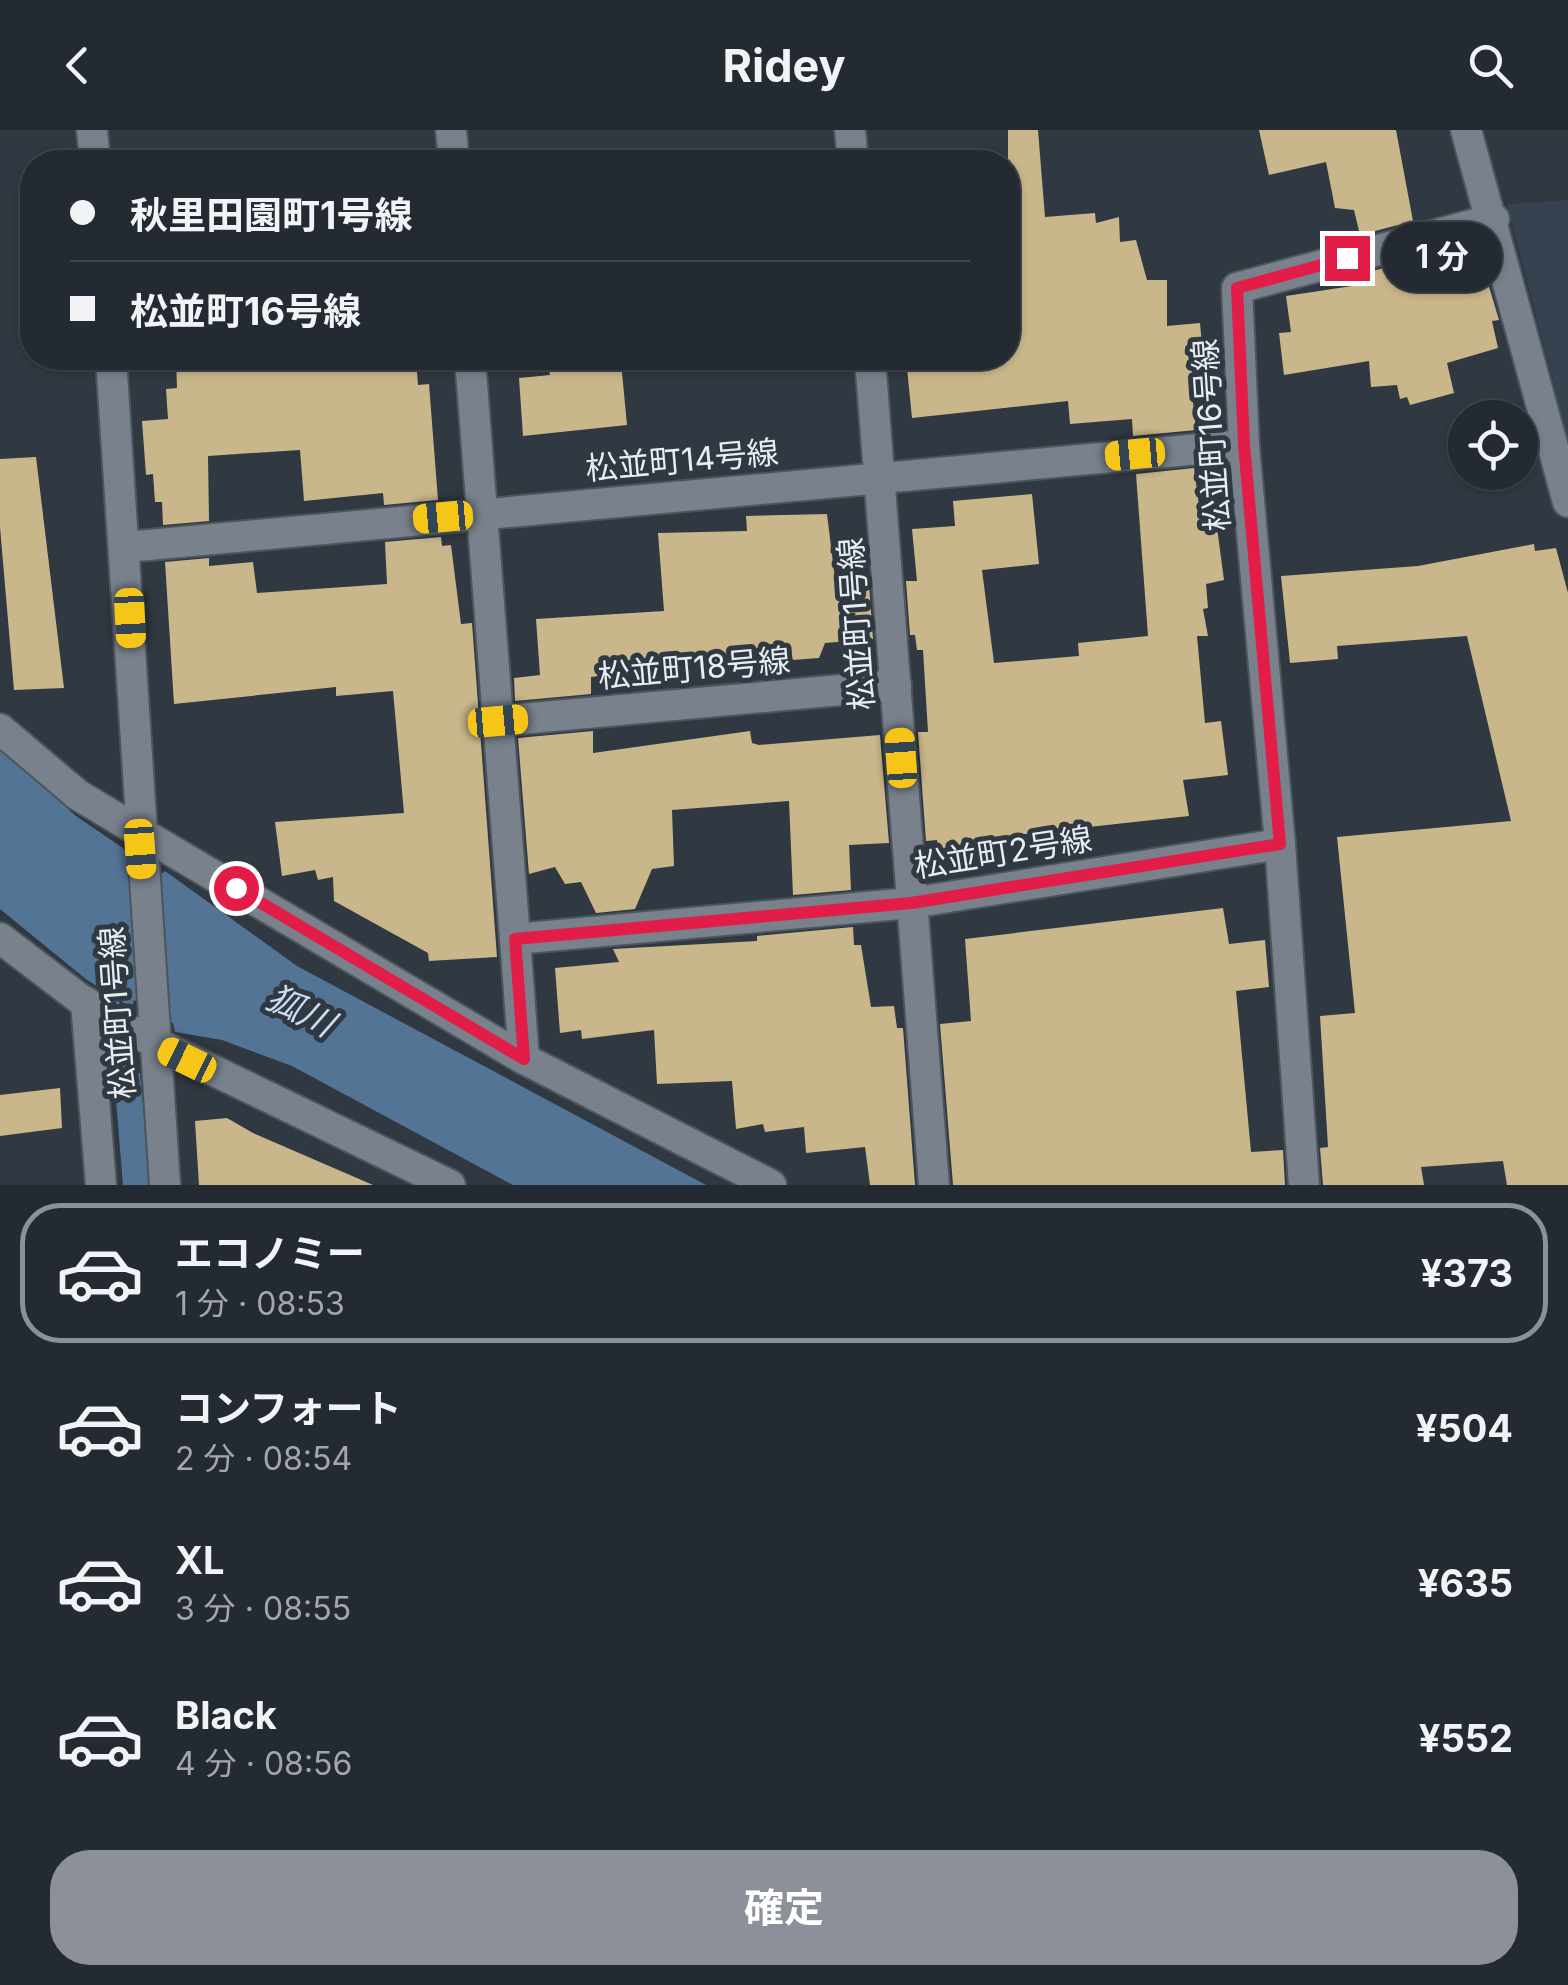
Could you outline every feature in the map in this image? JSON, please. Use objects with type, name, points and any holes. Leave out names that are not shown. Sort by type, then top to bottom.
[{"type":"street","points":[[1466,130],[1494,218],[1568,502]]},
{"type":"street","name":"松並町16号線","points":[[1280,844],[1244,445],[1237,288],[1494,218]]},
{"type":"street","name":"松並町1号線","points":[[112,370],[126,547],[149,1036],[165,1185]]},
{"type":"street","points":[[471,370],[524,1059]]},
{"type":"street","name":"松並町1号線","points":[[871,370],[934,1185]]},
{"type":"street","name":"松並町14号線","points":[[126,547],[1244,445]]},
{"type":"street","name":"松並町18号線","points":[[498,721],[896,685]]},
{"type":"street","points":[[0,729],[78,795],[140,840],[524,1059],[771,1185]]},
{"type":"street","points":[[1280,844],[1304,1185]]},
{"type":"street","name":"松並町2号線","points":[[515,939],[911,903],[1280,844]]},
{"type":"street","points":[[0,938],[95,1010],[450,1185]]},
{"type":"street","points":[[95,1010],[100,1185]]},
{"type":"shaded area","points":[[1568,200],[1568,439],[1507,204]]},
{"type":"water","name":"狐川","points":[[0,748],[76,816],[161,874],[165,871],[297,966],[706,1185],[513,1185],[292,1066],[222,1040],[175,1032],[173,1023],[134,1000],[132,1008],[87,980],[0,909]]},
{"type":"water","points":[[140,1073],[150,1185],[123,1185],[114,1076]]},
{"type":"building","points":[[1008,130],[1038,130],[1045,217],[1095,213],[1096,223],[1119,217],[1120,242],[1136,240],[1147,280],[1167,280],[1167,326],[1200,323],[1206,392],[1192,393],[1196,430],[1133,436],[1132,419],[1070,424],[1068,401],[912,418],[907,370],[1020,370],[1020,150],[1008,150]]},
{"type":"building","points":[[1259,130],[1396,130],[1413,221],[1360,235],[1354,210],[1335,208],[1326,162],[1269,175]]},
{"type":"building","points":[[1476,243],[1499,320],[1492,321],[1498,348],[1447,363],[1454,393],[1410,405],[1407,397],[1400,399],[1397,385],[1371,387],[1369,361],[1284,375],[1279,333],[1291,332],[1286,296],[1372,283],[1369,272]]},
{"type":"building","points":[[176,370],[417,370],[418,385],[429,384],[438,500],[384,505],[383,493],[304,501],[300,450],[208,456],[209,521],[163,525],[162,502],[155,502],[153,474],[146,475],[142,421],[168,419],[166,389],[177,388]]},
{"type":"building","points":[[549,370],[622,370],[627,425],[523,436],[519,378],[550,375]]},
{"type":"building","points":[[36,457],[64,688],[14,690],[0,527],[0,459]]},
{"type":"building","points":[[1194,468],[1199,506],[1214,505],[1224,580],[1206,584],[1208,608],[1203,609],[1208,636],[1197,636],[1205,723],[1221,721],[1228,775],[1183,780],[1189,816],[979,839],[980,854],[939,859],[937,840],[926,841],[918,732],[928,732],[923,650],[917,650],[915,635],[910,635],[906,581],[917,581],[912,529],[955,526],[953,501],[1032,494],[1039,564],[982,570],[994,663],[1079,656],[1078,643],[1148,636],[1136,474]]},
{"type":"building","points":[[827,514],[836,587],[869,584],[873,639],[825,643],[819,658],[713,666],[712,657],[610,662],[609,675],[591,677],[591,694],[515,701],[514,678],[540,675],[536,619],[664,611],[658,533],[747,531],[746,516]]},
{"type":"building","points":[[441,537],[442,546],[451,545],[461,624],[472,623],[497,957],[429,961],[428,953],[334,901],[333,877],[318,880],[315,870],[282,876],[275,822],[404,813],[393,691],[336,696],[336,687],[174,704],[165,562],[209,558],[209,566],[253,562],[257,593],[387,584],[385,542]]},
{"type":"building","points":[[1534,544],[1535,551],[1556,548],[1568,593],[1568,1185],[1507,1185],[1503,1161],[1421,1167],[1424,1185],[1323,1185],[1320,1148],[1328,1147],[1320,1016],[1355,1013],[1337,837],[1511,821],[1467,636],[1337,646],[1338,659],[1290,663],[1281,576],[1418,566]]},
{"type":"building","points":[[593,731],[593,753],[750,731],[752,743],[759,745],[880,735],[889,843],[849,845],[851,890],[793,895],[789,801],[672,810],[674,866],[652,869],[635,909],[596,913],[581,882],[565,884],[555,867],[529,874],[518,738]]},
{"type":"building","points":[[1223,908],[1229,944],[1265,940],[1269,987],[1236,991],[1251,1152],[1283,1150],[1285,1185],[953,1185],[940,1024],[971,1021],[965,939]]},
{"type":"building","points":[[853,927],[854,945],[861,945],[871,1007],[894,1006],[897,1028],[903,1028],[915,1185],[870,1185],[865,1147],[806,1153],[804,1127],[765,1132],[763,1124],[736,1129],[732,1081],[657,1084],[654,1030],[582,1039],[581,1030],[560,1033],[555,968],[619,962],[613,949],[757,941],[757,936]]},
{"type":"building","points":[[60,1088],[62,1128],[0,1136],[0,1095]]},
{"type":"building","points":[[227,1118],[373,1185],[199,1185],[195,1121]]},
{"type":"waterway","points":[[109,975],[121,1092]]},
{"type":"route","points":[[236,888],[524,1059],[515,939],[911,903],[1280,844],[1244,445],[1237,288],[1347,258]]}]
